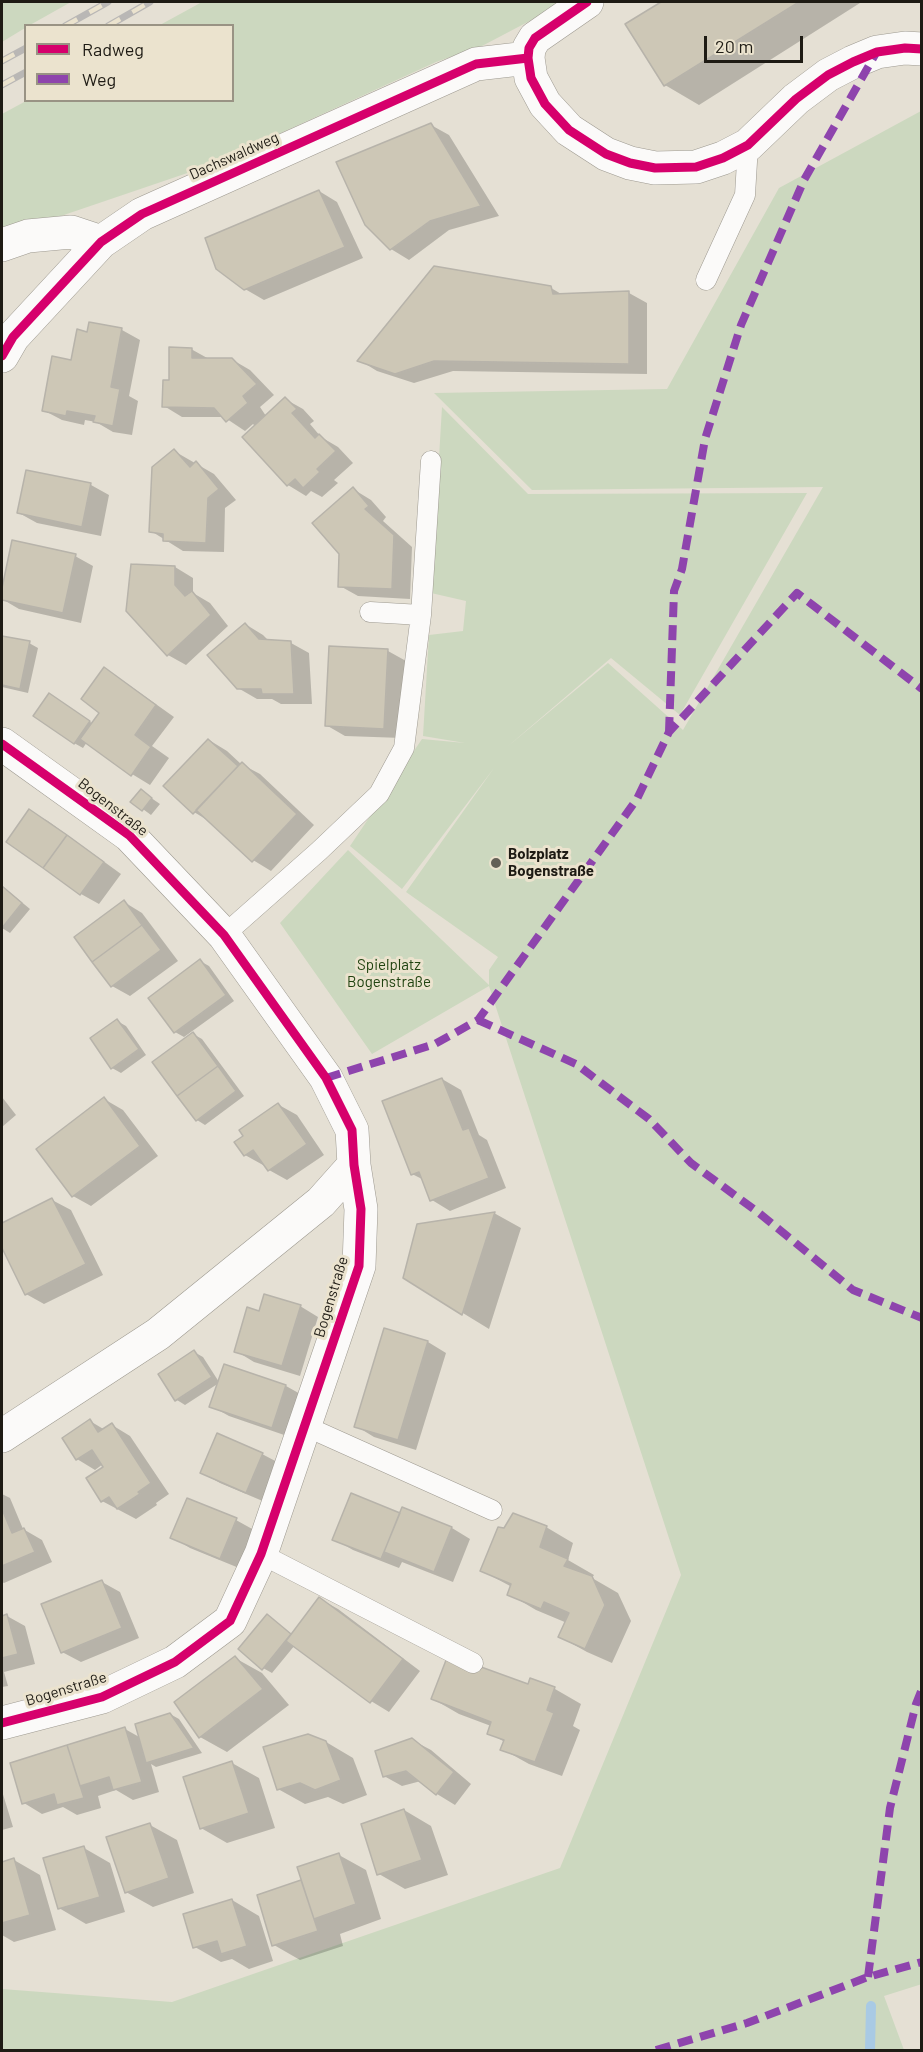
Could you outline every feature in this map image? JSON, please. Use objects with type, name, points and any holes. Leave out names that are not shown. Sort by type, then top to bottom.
[{"type":"street","points":[[587,2],[535,38],[529,48],[531,78],[545,104],[570,129],[606,154],[630,163],[655,168],[696,166],[723,158],[748,145],[796,99],[828,75],[877,52],[905,48],[921,50]]},
{"type":"street","name":"Dachswaldweg","points":[[2,356],[13,337],[101,242],[142,214],[476,64],[528,58]]},
{"type":"street","points":[[2,245],[28,236],[71,232],[101,242]]},
{"type":"street","name":"Bogenstraße","points":[[2,744],[129,835],[224,935],[326,1078],[352,1130],[354,1165],[361,1209],[359,1266],[261,1554],[230,1622],[176,1662],[102,1696],[2,1723]]},
{"type":"street","points":[[2,1436],[158,1334],[321,1202],[354,1165]]},
{"type":"lane","points":[[706,280],[745,195],[748,145]]},
{"type":"lane","points":[[224,935],[319,851],[378,794],[404,748],[420,615],[431,461]]},
{"type":"lane","points":[[370,612],[420,615]]},
{"type":"lane","points":[[305,1426],[492,1510]]},
{"type":"lane","points":[[261,1554],[473,1664]]},
{"type":"green space","points":[[2,2],[71,2],[32,24],[24,24],[24,29],[2,42]]},
{"type":"green space","points":[[202,2],[560,2],[541,15],[482,46],[436,62],[211,165],[2,236],[2,114],[24,102],[234,102],[234,24],[162,24]]},
{"type":"green space","name":"Spielplatz Bogenstraße","points":[[921,111],[922,1984],[884,1996],[904,2050],[2,2050],[2,1989],[172,2002],[560,1868],[681,1575],[489,986],[372,1054],[280,923],[348,850],[489,985],[489,970],[498,957],[406,892],[494,768],[402,889],[350,846],[422,739],[465,743],[423,736],[429,635],[463,631],[466,601],[431,593],[442,407],[528,494],[807,493],[680,715],[611,658],[507,747],[608,663],[683,730],[823,487],[532,490],[434,393],[667,389],[779,188]]},
{"type":"building","points":[[661,2],[799,2],[664,86],[625,24]]},
{"type":"building","points":[[431,123],[481,206],[430,221],[390,250],[365,225],[336,162]]},
{"type":"building","points":[[319,190],[345,247],[244,290],[216,269],[205,238]]},
{"type":"building","points":[[434,266],[551,286],[553,294],[629,291],[629,364],[434,361],[395,374],[357,361]]},
{"type":"building","points":[[89,322],[122,328],[111,387],[120,389],[113,426],[93,422],[95,416],[67,411],[66,416],[42,411],[52,356],[71,360],[77,329],[87,332]]},
{"type":"building","points":[[169,347],[192,348],[192,358],[232,358],[257,384],[243,396],[248,403],[226,422],[214,408],[162,407],[163,380],[169,380]]},
{"type":"building","points":[[285,397],[297,409],[292,413],[315,438],[319,434],[336,451],[317,469],[320,472],[303,488],[295,479],[287,486],[242,437]]},
{"type":"building","points":[[174,449],[190,467],[196,461],[219,489],[208,498],[206,543],[163,541],[163,534],[149,532],[152,467]]},
{"type":"building","points":[[26,470],[91,483],[82,527],[17,513]]},
{"type":"building","points":[[353,487],[369,506],[365,509],[394,535],[392,589],[338,587],[339,554],[312,523]]},
{"type":"building","points":[[12,540],[76,554],[63,613],[2,600],[2,588]]},
{"type":"building","points":[[131,564],[175,566],[175,585],[185,596],[192,591],[211,615],[167,656],[126,611]]},
{"type":"building","points":[[245,623],[259,639],[291,641],[294,694],[262,694],[261,689],[237,689],[207,655]]},
{"type":"building","points":[[2,636],[30,641],[20,689],[2,685]]},
{"type":"building","points":[[329,646],[388,649],[384,729],[325,726]]},
{"type":"building","points":[[104,667],[156,705],[135,735],[151,747],[131,776],[80,739],[99,713],[81,699]]},
{"type":"building","points":[[49,693],[90,721],[74,744],[33,716]]},
{"type":"building","points":[[208,739],[238,766],[193,814],[163,786]]},
{"type":"building","points":[[242,762],[297,814],[252,862],[196,810]]},
{"type":"building","points":[[141,789],[152,798],[142,811],[130,802]]},
{"type":"building","points":[[29,809],[67,835],[43,868],[6,842]]},
{"type":"building","points":[[67,835],[104,862],[80,895],[43,868]]},
{"type":"building","points":[[2,886],[22,903],[2,928]]},
{"type":"building","points":[[124,900],[142,925],[92,962],[74,937]]},
{"type":"building","points":[[142,925],[161,950],[111,987],[92,962]]},
{"type":"building","points":[[200,959],[226,995],[174,1033],[148,998]]},
{"type":"building","points":[[117,1019],[139,1049],[111,1069],[90,1038]]},
{"type":"building","points":[[193,1032],[218,1066],[177,1096],[152,1062]]},
{"type":"building","points":[[218,1066],[236,1091],[196,1121],[177,1096]]},
{"type":"building","points":[[442,1078],[463,1130],[469,1128],[489,1178],[430,1201],[419,1172],[411,1175],[382,1101]]},
{"type":"building","points":[[104,1097],[140,1146],[72,1197],[36,1149]]},
{"type":"building","points":[[278,1103],[307,1144],[268,1171],[253,1150],[244,1156],[234,1142],[243,1136],[239,1130]]},
{"type":"building","points":[[52,1198],[86,1264],[25,1295],[2,1248],[2,1223]]},
{"type":"building","points":[[495,1212],[462,1315],[403,1278],[417,1224]]},
{"type":"building","points":[[264,1294],[301,1305],[282,1366],[234,1352],[247,1307],[259,1311]]},
{"type":"building","points":[[384,1328],[428,1341],[398,1440],[354,1427]]},
{"type":"building","points":[[194,1350],[212,1377],[175,1401],[158,1374]]},
{"type":"building","points":[[224,1364],[286,1385],[272,1428],[209,1407]]},
{"type":"building","points":[[90,1419],[98,1432],[112,1423],[151,1483],[138,1492],[140,1494],[117,1509],[109,1497],[101,1502],[86,1478],[103,1467],[92,1450],[76,1460],[62,1438]]},
{"type":"building","points":[[217,1433],[263,1453],[246,1493],[200,1473]]},
{"type":"building","points":[[351,1493],[400,1513],[381,1559],[332,1540]]},
{"type":"building","points":[[187,1498],[237,1518],[220,1559],[170,1538]]},
{"type":"building","points":[[402,1507],[452,1527],[434,1572],[384,1552]]},
{"type":"building","points":[[2,1509],[12,1533],[24,1528],[35,1552],[2,1566]]},
{"type":"building","points":[[513,1513],[547,1526],[540,1547],[568,1559],[564,1566],[592,1576],[605,1605],[585,1649],[558,1637],[569,1613],[544,1602],[541,1609],[507,1595],[511,1584],[480,1571],[498,1527],[504,1528]]},
{"type":"building","points":[[102,1580],[122,1628],[61,1653],[41,1604]]},
{"type":"building","points":[[319,1597],[403,1659],[370,1703],[286,1641]]},
{"type":"building","points":[[7,1614],[18,1654],[2,1658],[2,1616]]},
{"type":"building","points":[[267,1614],[291,1634],[262,1670],[238,1649]]},
{"type":"building","points":[[448,1655],[528,1684],[530,1678],[555,1687],[547,1710],[554,1713],[535,1762],[500,1750],[504,1740],[487,1734],[491,1722],[431,1699]]},
{"type":"building","points":[[235,1656],[263,1689],[199,1738],[174,1702]]},
{"type":"building","points":[[170,1713],[194,1748],[146,1763],[135,1724]]},
{"type":"building","points":[[125,1727],[142,1782],[113,1790],[109,1777],[80,1786],[67,1745]]},
{"type":"building","points":[[308,1734],[326,1741],[341,1780],[315,1790],[300,1783],[277,1790],[263,1747]]},
{"type":"building","points":[[412,1738],[454,1772],[436,1795],[406,1771],[383,1777],[375,1751]]},
{"type":"building","points":[[67,1745],[84,1798],[57,1805],[54,1794],[22,1804],[10,1763]]},
{"type":"building","points":[[232,1761],[249,1813],[200,1829],[183,1777]]},
{"type":"building","points":[[404,1809],[422,1860],[377,1875],[361,1824]]},
{"type":"building","points":[[150,1823],[169,1878],[125,1893],[106,1837]]},
{"type":"building","points":[[84,1846],[100,1897],[58,1909],[43,1858]]},
{"type":"building","points":[[339,1853],[356,1904],[314,1919],[297,1867]]},
{"type":"building","points":[[14,1858],[30,1915],[2,1923],[2,1862]]},
{"type":"building","points":[[301,1880],[318,1931],[272,1946],[257,1895]]},
{"type":"building","points":[[232,1899],[247,1946],[221,1954],[217,1941],[193,1948],[183,1914]]},
{"type":"waterway","points":[[870,2050],[871,2006]]},
{"type":"railway","points":[[69,24],[108,2]]},
{"type":"railway","points":[[112,24],[150,2]]},
{"type":"railway","points":[[2,61],[24,49]]},
{"type":"railway","points":[[2,85],[24,73]]},
{"type":"marked path","points":[[669,732],[674,591],[682,569],[705,439],[741,325],[804,180],[876,53]]},
{"type":"marked path","points":[[326,1078],[435,1044],[478,1020],[637,799],[669,732],[797,593],[922,689]]},
{"type":"marked path","points":[[478,1020],[576,1064],[649,1119],[691,1163],[759,1213],[853,1290],[922,1318]]},
{"type":"marked path","points":[[868,1977],[890,1808],[916,1704],[922,1689]]},
{"type":"marked path","points":[[656,2050],[747,2023],[868,1977],[922,1962]]},
{"type":"cycle path","points":[[587,2],[535,38],[529,48],[531,78],[545,104],[569,130],[606,154],[630,163],[655,168],[696,167],[723,158],[748,145],[796,99],[828,75],[877,52],[905,48],[922,49]]},
{"type":"cycle path","points":[[2,356],[13,337],[101,242],[142,214],[476,64],[528,58]]},
{"type":"cycle path","points":[[2,744],[129,835],[224,935],[326,1078],[352,1130],[354,1165],[361,1209],[359,1266],[261,1554],[230,1621],[175,1662],[102,1697],[2,1723]]},
{"type":"place","name":"Bolzplatz Bogenstraße","points":[[496,863]]}]
